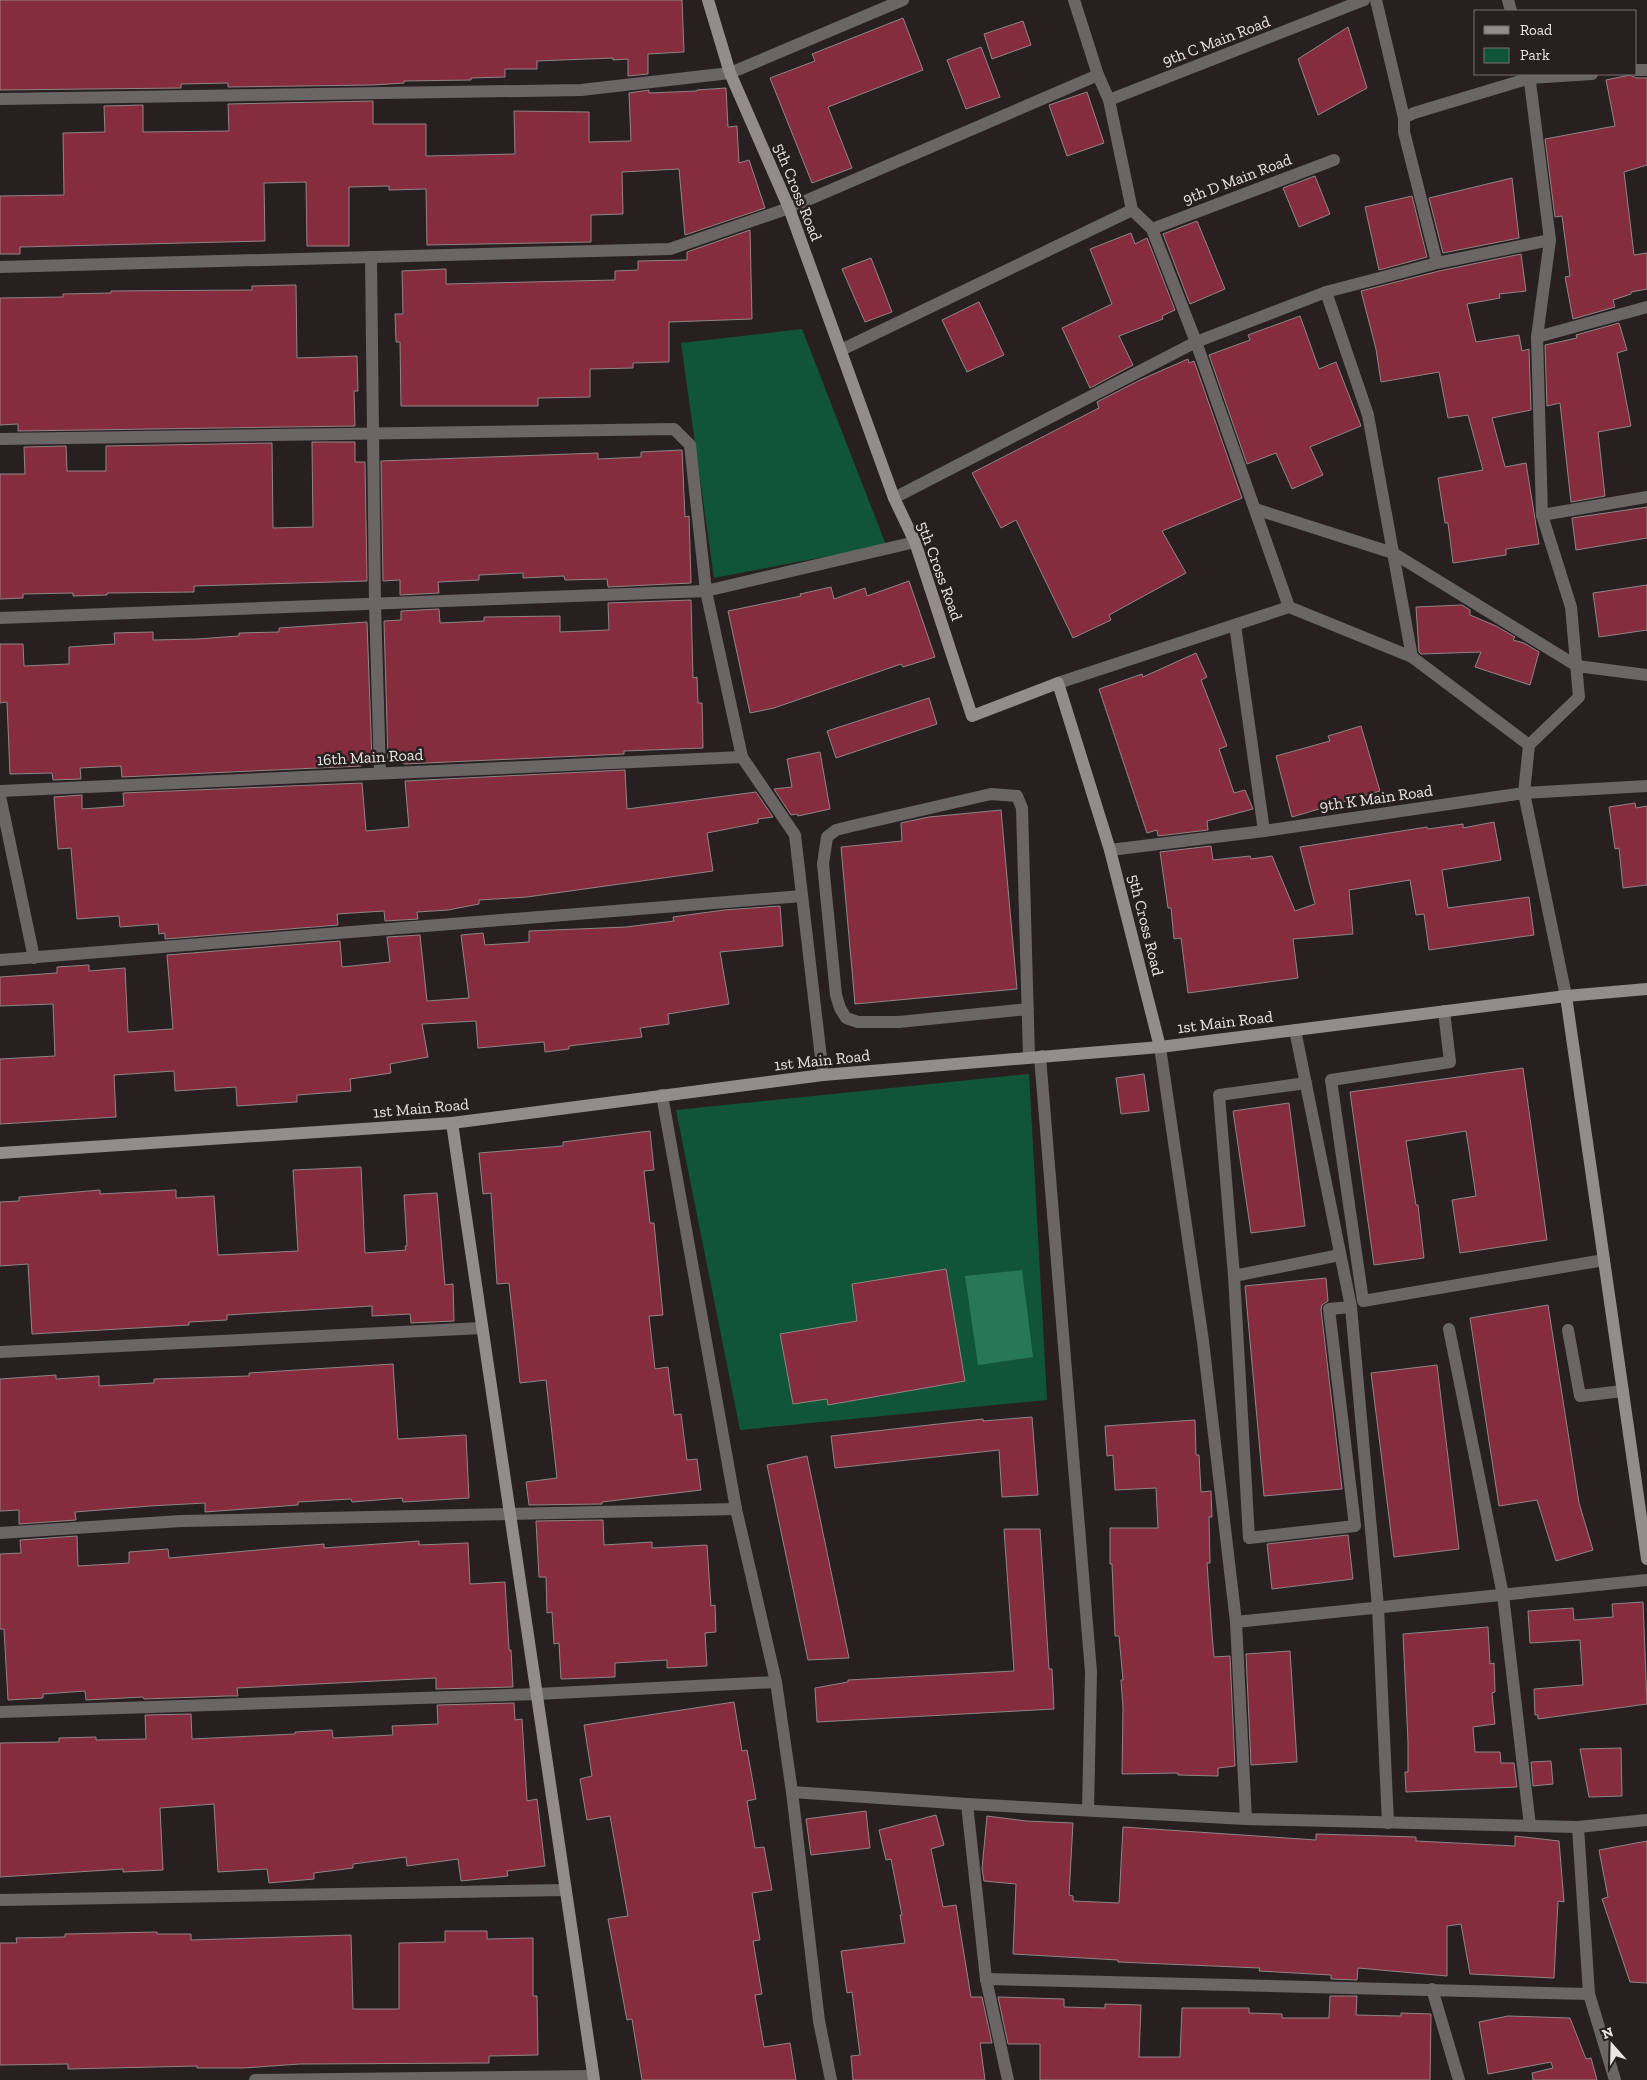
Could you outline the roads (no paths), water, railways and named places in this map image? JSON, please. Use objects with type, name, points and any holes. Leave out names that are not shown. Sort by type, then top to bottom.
[{"type":"street","name":"5th Cross Road","points":[[708,0],[730,72],[789,208],[894,498],[915,542],[972,716],[1058,683],[1110,850],[1160,1046]]},
{"type":"street","points":[[0,99],[580,90],[730,72],[903,0]]},
{"type":"street","points":[[1074,0],[1098,75],[1109,100],[1132,210],[1152,229],[1196,342],[1290,607]]},
{"type":"street","name":"9th C Main Road","points":[[1109,100],[1364,0]]},
{"type":"street","points":[[1376,0],[1404,118],[1404,132],[1437,263]]},
{"type":"street","points":[[0,267],[670,249],[789,208],[1098,75]]},
{"type":"street","points":[[1404,118],[1414,113],[1530,76],[1561,75]]},
{"type":"street","points":[[1530,76],[1550,240],[1537,338],[1542,515],[1571,607],[1579,697],[1529,745],[1524,793],[1566,996],[1647,1559]]},
{"type":"street","name":"9th D Main Road","points":[[1152,229],[1334,160]]},
{"type":"street","points":[[841,350],[1132,210]]},
{"type":"street","points":[[894,498],[1196,342],[1326,292],[1437,263],[1550,240]]},
{"type":"street","points":[[371,257],[372,433],[380,772]]},
{"type":"street","points":[[1326,292],[1368,415],[1412,657]]},
{"type":"street","points":[[1537,338],[1647,306]]},
{"type":"street","points":[[0,439],[674,429],[690,445],[706,591],[742,757],[795,835],[824,1075]]},
{"type":"street","points":[[1542,515],[1647,497]]},
{"type":"street","points":[[1255,509],[1393,553],[1577,666],[1647,675]]},
{"type":"street","points":[[0,618],[706,591],[915,542]]},
{"type":"street","points":[[1058,683],[1290,607],[1412,657],[1529,745]]},
{"type":"street","points":[[1235,624],[1264,830]]},
{"type":"street","name":"16th Main Road","points":[[0,791],[380,772],[742,757]]},
{"type":"street","name":"9th K Main Road","points":[[1110,850],[1524,793],[1647,786]]},
{"type":"street","points":[[1028,1009],[898,1022],[858,1022],[846,1018],[840,1008],[836,995],[823,864],[827,837],[836,830],[991,794],[1016,796],[1022,808],[1028,1009],[1037,1057],[1091,1672],[1088,1810]]},
{"type":"street","points":[[0,796],[34,958]]},
{"type":"street","points":[[0,960],[802,896]]},
{"type":"street","name":"1st Main Road","points":[[0,1153],[452,1124],[662,1094],[824,1075],[1160,1046],[1566,996],[1647,989]]},
{"type":"street","points":[[1444,1012],[1450,1062],[1331,1080],[1363,1301],[1604,1260]]},
{"type":"street","points":[[1296,1030],[1351,1307],[1378,1608],[1388,1823]]},
{"type":"street","points":[[1160,1046],[1203,1341],[1236,1622],[1246,1819]]},
{"type":"street","points":[[1306,1083],[1219,1095],[1234,1276],[1249,1538],[1355,1526],[1328,1309],[1351,1307]]},
{"type":"street","points":[[662,1094],[736,1509],[776,1682],[792,1792],[819,2021],[831,2080]]},
{"type":"street","points":[[255,2080],[594,2078],[452,1124]]},
{"type":"street","points":[[1234,1276],[1340,1255]]},
{"type":"street","points":[[0,1352],[482,1328]]},
{"type":"street","points":[[1449,1330],[1503,1595],[1530,1826]]},
{"type":"street","points":[[1568,1330],[1580,1396],[1623,1391]]},
{"type":"street","points":[[0,1533],[181,1522],[736,1509]]},
{"type":"street","points":[[1236,1622],[1647,1580]]},
{"type":"street","points":[[0,1712],[536,1694],[776,1682]]},
{"type":"street","points":[[792,1792],[967,1804],[1246,1819],[1578,1828],[1647,1820]]},
{"type":"street","points":[[967,1804],[986,1979],[1008,2080]]},
{"type":"street","points":[[1578,1828],[1589,1994],[1616,2080]]},
{"type":"street","points":[[0,1900],[566,1890]]},
{"type":"street","points":[[986,1979],[1589,1994]]},
{"type":"street","points":[[1432,1989],[1459,2080]]}]
